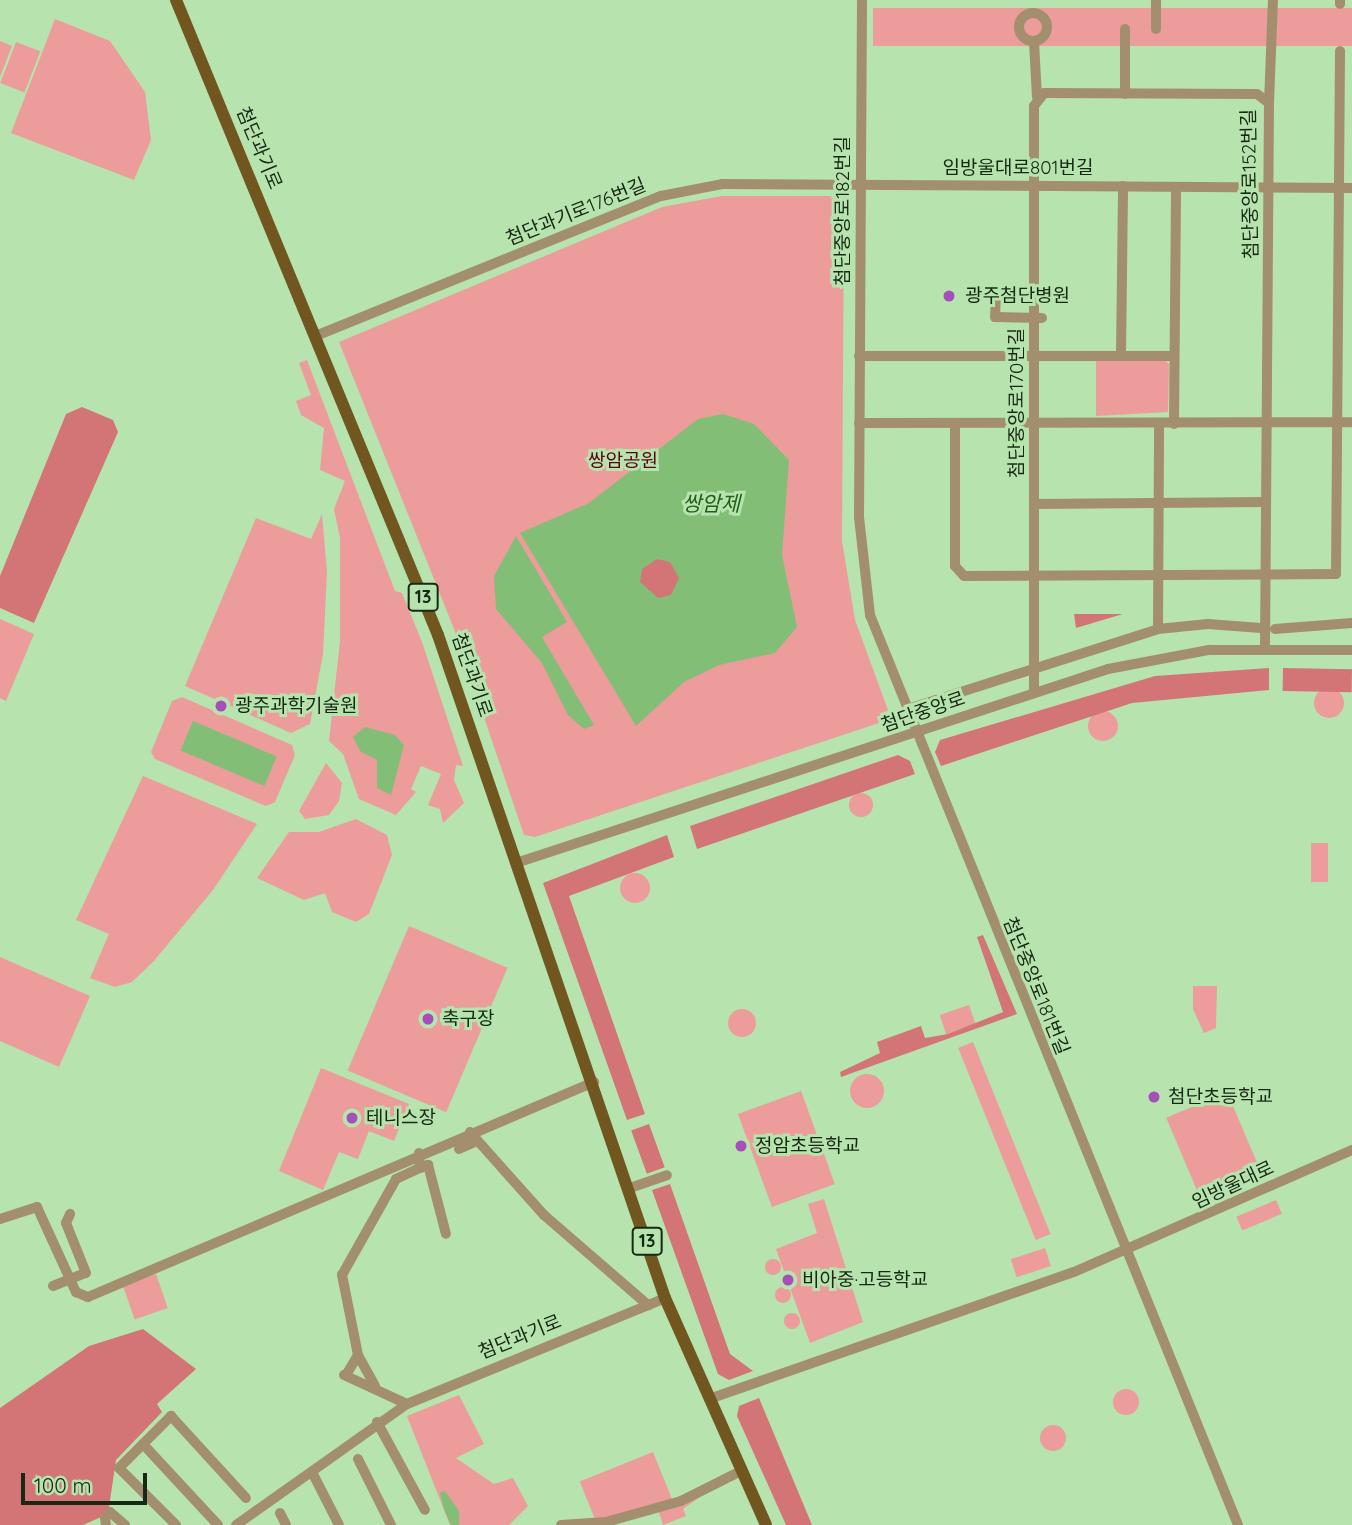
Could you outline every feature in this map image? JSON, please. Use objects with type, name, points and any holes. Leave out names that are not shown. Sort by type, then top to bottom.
[{"type":"main road","name":"첨단과기로","points":[[176,0],[318,335],[438,635],[594,1082],[665,1298],[766,1525]]},
{"type":"street","name":"첨단중앙로182번길","points":[[862,0],[859,423],[865,594],[915,734]]},
{"type":"street","points":[[1034,186],[1037,97],[1034,41],[1047,25],[1035,13],[1035,0]]},
{"type":"street","points":[[1156,0],[1156,29]]},
{"type":"street","points":[[1269,103],[1273,0]]},
{"type":"street","points":[[1034,41],[1019,29],[1023,18],[1035,13]]},
{"type":"street","points":[[1125,29],[1125,94]]},
{"type":"street","points":[[955,423],[955,566],[964,576],[1336,574],[1340,51]]},
{"type":"street","name":"첨단중앙로152번길","points":[[1037,97],[1257,94],[1269,103],[1265,649]]},
{"type":"street","name":"첨단과기로176번길","points":[[318,335],[661,196],[722,184],[861,185]]},
{"type":"street","name":"임방울대로801번길","points":[[861,185],[1352,188]]},
{"type":"street","name":"첨단중앙로170번길","points":[[1034,186],[1034,692]]},
{"type":"street","points":[[1121,355],[1123,186]]},
{"type":"street","points":[[1174,424],[1175,187]]},
{"type":"street","points":[[996,291],[995,317],[1044,318]]},
{"type":"street","points":[[859,356],[1174,356]]},
{"type":"street","points":[[859,423],[1352,422]]},
{"type":"street","points":[[1158,629],[1159,424]]},
{"type":"street","points":[[1035,504],[1266,502]]},
{"type":"street","points":[[1275,629],[1352,623]]},
{"type":"street","points":[[914,707],[1034,665],[1158,629],[1208,624],[1261,628]]},
{"type":"street","name":"첨단중앙로","points":[[516,863],[915,734],[1034,692],[1155,657],[1265,649],[1352,650]]},
{"type":"street","name":"첨단중앙로181번길","points":[[915,734],[1238,1525]]},
{"type":"street","points":[[0,1219],[37,1207],[78,1293],[91,1296],[419,1153],[473,1136],[594,1082]]},
{"type":"street","points":[[459,1149],[473,1136]]},
{"type":"street","points":[[473,1136],[544,1215],[648,1305]]},
{"type":"street","name":"임방울대로","points":[[1127,1251],[1352,1150]]},
{"type":"street","points":[[419,1153],[420,1168]]},
{"type":"street","points":[[407,1404],[343,1376],[355,1368],[357,1352],[342,1275],[396,1179],[428,1165],[446,1234]]},
{"type":"street","points":[[630,1188],[667,1175]]},
{"type":"street","points":[[53,1286],[86,1273],[66,1223],[70,1214]]},
{"type":"street","points":[[709,1399],[1127,1251]]},
{"type":"street","name":"첨단과기로","points":[[236,1525],[377,1422],[407,1404],[665,1298]]},
{"type":"street","points":[[357,1352],[380,1392]]},
{"type":"street","points":[[176,1525],[119,1468],[171,1416],[246,1498]]},
{"type":"street","points":[[377,1422],[425,1510]]},
{"type":"street","points":[[142,1444],[218,1525]]},
{"type":"street","points":[[358,1459],[391,1525]]},
{"type":"street","points":[[561,1525],[606,1521],[681,1501],[741,1471]]},
{"type":"street","points":[[312,1472],[339,1525]]},
{"type":"street","points":[[279,1513],[286,1525]]},
{"type":"street","points":[[107,1518],[125,1525]]},
{"type":"green space","points":[[873,8],[1352,8],[1352,46],[873,46]]},
{"type":"green space","points":[[55,19],[110,41],[145,92],[151,140],[134,180],[11,133]]},
{"type":"green space","points":[[0,41],[12,46],[0,77]]},
{"type":"green space","points":[[16,42],[40,51],[25,92],[0,83]]},
{"type":"green space","name":"쌍암공원","points":[[722,196],[833,196],[844,209],[842,541],[855,620],[888,710],[882,722],[535,837],[524,835],[454,629],[339,342],[662,207]]},
{"type":"green space","points":[[1096,358],[1162,358],[1169,364],[1168,412],[1096,416]]},
{"type":"green space","points":[[307,360],[395,591],[402,593],[422,642],[463,766],[456,765],[454,780],[464,803],[443,823],[440,809],[428,805],[441,774],[421,766],[411,789],[416,792],[396,815],[359,799],[343,754],[329,741],[340,641],[340,538],[334,509],[345,481],[320,470],[324,428],[301,415],[296,401],[311,395],[299,363]]},
{"type":"green space","points":[[322,514],[327,572],[323,654],[310,724],[291,733],[185,686],[256,518],[311,539]]},
{"type":"green space","points":[[0,619],[34,634],[6,701],[0,698]]},
{"type":"green space","points":[[1329,688],[1335,689],[1343,697],[1343,709],[1335,717],[1329,718],[1323,717],[1315,709],[1314,703],[1315,697],[1323,689]]},
{"type":"green space","points":[[182,697],[292,745],[295,755],[275,802],[266,806],[155,759],[151,752],[172,701]]},
{"type":"green space","points":[[1103,711],[1109,712],[1117,720],[1117,732],[1109,740],[1103,741],[1097,740],[1089,732],[1088,726],[1089,720],[1097,712]]},
{"type":"green space","points":[[326,763],[342,783],[339,801],[329,815],[305,819],[299,811]]},
{"type":"green space","points":[[143,776],[257,824],[213,890],[153,962],[132,982],[115,987],[90,978],[109,934],[76,920]]},
{"type":"green space","points":[[861,793],[870,796],[873,805],[870,814],[861,817],[852,814],[849,805],[852,796]]},
{"type":"green space","points":[[356,819],[387,835],[392,855],[369,914],[356,922],[332,912],[325,893],[304,900],[257,878],[289,832],[319,832]]},
{"type":"green space","points":[[1311,843],[1328,843],[1328,882],[1311,882]]},
{"type":"green space","points":[[635,873],[645,878],[650,888],[645,898],[635,903],[625,898],[620,888],[625,878]]},
{"type":"green space","name":"축구장","points":[[409,926],[507,968],[446,1112],[348,1071]]},
{"type":"green space","points":[[0,957],[90,996],[59,1067],[0,1041]]},
{"type":"green space","points":[[1193,986],[1217,986],[1216,1028],[1204,1033],[1193,1009]]},
{"type":"green space","points":[[969,1005],[976,1025],[947,1035],[940,1015]]},
{"type":"green space","points":[[742,1009],[752,1013],[756,1023],[752,1033],[742,1037],[732,1033],[728,1023],[732,1013]]},
{"type":"green space","points":[[973,1042],[1051,1234],[1036,1240],[958,1048]]},
{"type":"green space","name":"테니스장","points":[[321,1068],[409,1104],[394,1141],[369,1131],[358,1159],[339,1152],[323,1190],[279,1171]]},
{"type":"green space","points":[[867,1074],[879,1079],[884,1091],[879,1103],[867,1108],[855,1103],[850,1091],[855,1079]]},
{"type":"green space","points":[[801,1091],[835,1184],[772,1207],[738,1114]]},
{"type":"green space","points":[[1227,1092],[1262,1175],[1201,1201],[1166,1118]]},
{"type":"green space","points":[[824,1199],[863,1322],[810,1343],[776,1249],[817,1233],[808,1204]]},
{"type":"green space","points":[[1276,1200],[1282,1214],[1242,1231],[1236,1217]]},
{"type":"green space","points":[[1045,1248],[1051,1266],[1017,1277],[1011,1259]]},
{"type":"green space","points":[[773,1259],[781,1267],[773,1275],[765,1267]]},
{"type":"green space","points":[[156,1274],[168,1308],[135,1319],[123,1285]]},
{"type":"green space","points":[[783,1287],[791,1295],[783,1303],[775,1295]]},
{"type":"green space","points":[[792,1313],[800,1321],[792,1329],[784,1321]]},
{"type":"green space","points":[[1126,1389],[1135,1393],[1139,1402],[1135,1411],[1126,1415],[1117,1411],[1113,1402],[1117,1393]]},
{"type":"green space","points":[[459,1395],[484,1444],[456,1458],[494,1484],[513,1478],[528,1506],[509,1525],[450,1525],[407,1416]]},
{"type":"green space","points":[[1053,1425],[1062,1429],[1066,1438],[1062,1447],[1053,1451],[1044,1447],[1040,1438],[1044,1429]]},
{"type":"green space","points":[[653,1452],[672,1499],[608,1525],[597,1525],[580,1482]]},
{"type":"green space","points":[[714,1487],[683,1509],[686,1516],[663,1525],[659,1512]]},
{"type":"shaded area","points":[[82,407],[113,420],[118,432],[34,623],[0,608],[0,576],[66,414]]},
{"type":"shaded area","points":[[659,559],[673,565],[679,579],[673,593],[659,599],[645,593],[639,579],[645,565]]},
{"type":"shaded area","points":[[1074,614],[1123,614],[1076,628]]},
{"type":"shaded area","points":[[1269,668],[1269,690],[1132,703],[941,766],[935,752],[940,740],[1155,676]]},
{"type":"shaded area","points":[[1283,668],[1352,669],[1352,692],[1283,691]]},
{"type":"shaded area","points":[[898,755],[910,761],[915,774],[697,849],[690,826]]},
{"type":"shaded area","points":[[667,835],[674,857],[569,896],[645,1114],[627,1120],[543,883]]},
{"type":"shaded area","points":[[983,935],[1017,1014],[841,1077],[840,1072],[880,1053],[877,1042],[921,1026],[925,1038],[948,1034],[1003,1012],[977,937]]},
{"type":"shaded area","points":[[649,1124],[665,1167],[647,1174],[631,1130]]},
{"type":"shaded area","points":[[670,1184],[730,1354],[753,1371],[729,1380],[718,1374],[652,1190]]},
{"type":"shaded area","points":[[143,1329],[196,1369],[157,1404],[162,1412],[116,1460],[108,1514],[83,1525],[0,1525],[0,1408],[89,1346]]},
{"type":"shaded area","points":[[759,1398],[812,1525],[786,1525],[737,1416],[739,1406]]},
{"type":"water","name":"쌍암제","points":[[723,414],[754,424],[789,460],[782,555],[797,627],[775,653],[719,665],[684,682],[636,726],[520,533],[589,503],[698,419]],"holes":[[[657,559],[670,562],[679,578],[671,595],[658,598],[640,582],[642,569]]]},
{"type":"water","points":[[516,536],[567,622],[542,637],[594,725],[584,729],[568,715],[542,663],[496,609],[494,576]]},
{"type":"water","points":[[193,721],[277,757],[264,786],[180,750]]},
{"type":"water","points":[[365,727],[395,735],[404,745],[391,795],[377,788],[377,760],[360,751],[353,737]]},
{"type":"water","points":[[445,1491],[459,1511],[459,1525],[451,1525],[444,1509],[440,1493]]},
{"type":"place","name":"광주첨단병원","points":[[949,296]]},
{"type":"place","name":"광주과학기술원","points":[[221,706]]},
{"type":"place","name":"축구장","points":[[428,1019]]},
{"type":"place","name":"첨단초등학교","points":[[1154,1097]]},
{"type":"place","name":"테니스장","points":[[352,1118]]},
{"type":"place","name":"정암초등학교","points":[[741,1146]]},
{"type":"place","name":"비아중·고등학교","points":[[788,1280]]}]
